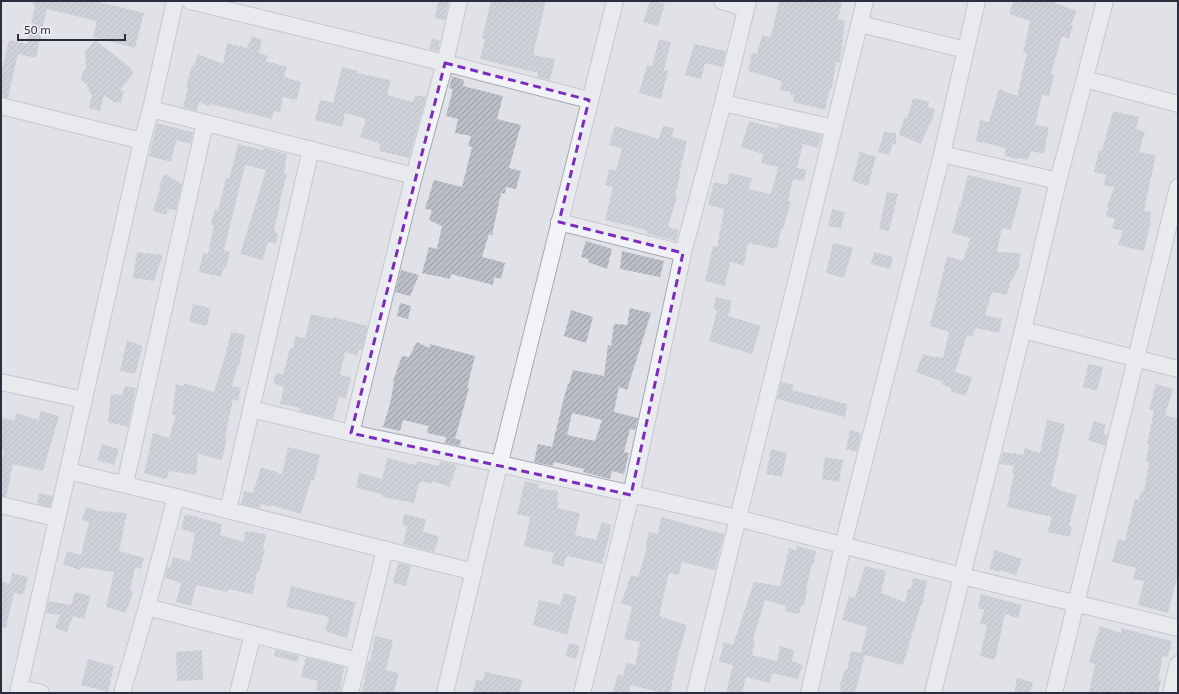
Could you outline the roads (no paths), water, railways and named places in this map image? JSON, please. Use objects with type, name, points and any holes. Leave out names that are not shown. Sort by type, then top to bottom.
[{"type":"street","points":[[41,693],[19,690],[56,518],[68,472],[175,1]]},
{"type":"street","points":[[190,1],[235,6],[589,100]]},
{"type":"street","points":[[351,433],[414,176],[445,63],[460,1]]},
{"type":"street","points":[[445,693],[559,222],[615,1]]},
{"type":"street","points":[[582,693],[631,495],[683,253],[723,103],[747,4],[722,1]]},
{"type":"street","points":[[695,693],[865,1]]},
{"type":"street","points":[[809,693],[843,545],[942,154],[976,1]]},
{"type":"street","points":[[933,693],[1023,330],[1058,181],[1105,1]]},
{"type":"street","points":[[860,24],[966,50]]},
{"type":"street","points":[[1085,79],[1178,104]]},
{"type":"street","points":[[723,103],[834,128]]},
{"type":"street","points":[[1,106],[142,141]]},
{"type":"street","points":[[151,109],[414,176]]},
{"type":"street","points":[[125,484],[205,123]]},
{"type":"street","points":[[228,510],[311,149]]},
{"type":"street","points":[[942,154],[1058,181]]},
{"type":"street","points":[[1054,693],[1178,187]]},
{"type":"street","points":[[559,222],[683,253]]},
{"type":"street","points":[[1023,330],[1178,370]]},
{"type":"street","points":[[1,382],[84,400]]},
{"type":"street","points":[[251,410],[351,433],[500,464],[737,518],[962,576],[1178,628]]},
{"type":"street","points":[[68,472],[125,484],[474,572]]},
{"type":"street","points":[[122,693],[147,607],[176,497]]},
{"type":"street","points":[[1,505],[56,518]]},
{"type":"street","points":[[350,693],[385,549]]},
{"type":"street","points":[[147,607],[358,660]]},
{"type":"street","points":[[238,693],[253,634]]},
{"type":"street","points":[[1171,693],[1178,664]]}]
